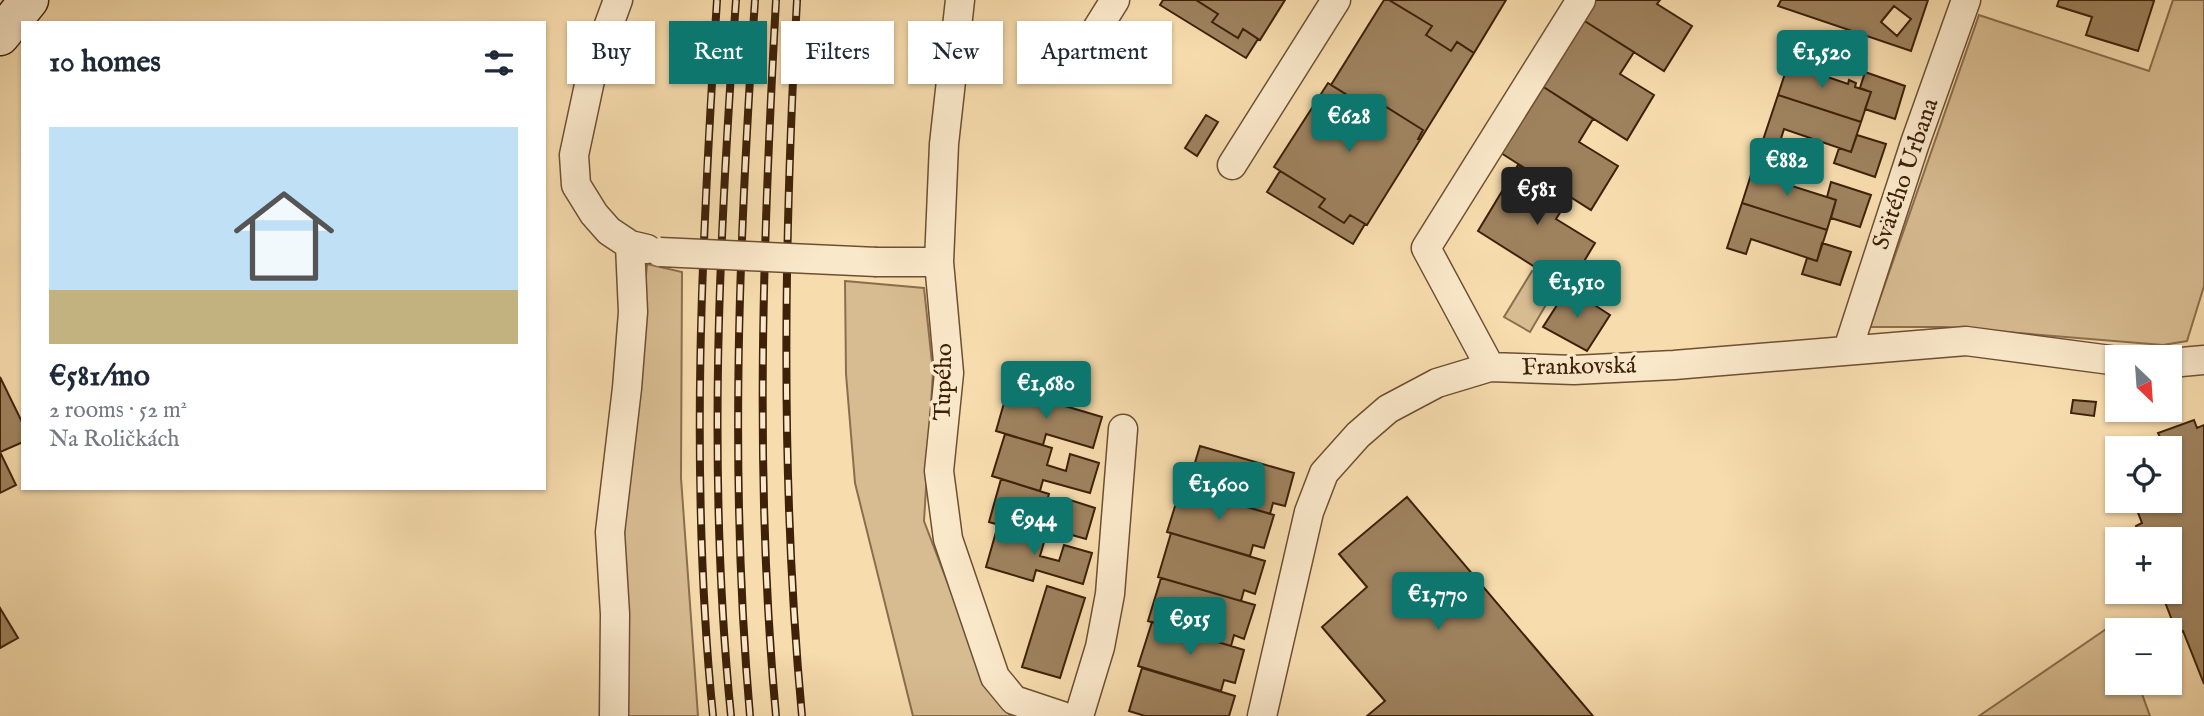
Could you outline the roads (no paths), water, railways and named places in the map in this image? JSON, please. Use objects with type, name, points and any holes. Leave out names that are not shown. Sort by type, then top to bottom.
[{"type":"street","points":[[0,36],[29,0]]},
{"type":"street","points":[[618,0],[593,71],[574,155],[576,186],[609,231],[631,246],[660,252],[939,262]]},
{"type":"street","name":"Tupého","points":[[960,0],[944,144],[939,262],[949,373],[939,471],[948,539],[995,677],[1014,700],[1062,716]]},
{"type":"street","points":[[1102,21],[1115,0]]},
{"type":"street","points":[[1232,165],[1336,0]]},
{"type":"street","points":[[1490,366],[1426,248],[1581,0]]},
{"type":"street","name":"Svätého Urbana","points":[[1848,349],[1915,143],[1966,0]]},
{"type":"street","points":[[614,716],[615,614],[610,532],[633,312],[631,246]]},
{"type":"street","name":"Frankovská","points":[[1262,716],[1309,512],[1324,473],[1358,435],[1388,409],[1437,383],[1490,366],[1587,369],[1674,365],[1966,341],[2105,359]]},
{"type":"street","points":[[2182,362],[2204,360]]},
{"type":"street","points":[[1079,716],[1101,647],[1110,594],[1123,429]]},
{"type":"railway","points":[[713,716],[701,537],[700,358],[717,0]]},
{"type":"railway","points":[[731,716],[719,537],[718,358],[736,0]]},
{"type":"railway","points":[[750,716],[738,447],[741,269],[755,0]]},
{"type":"railway","points":[[776,0],[764,268],[763,448],[769,627],[776,716]]},
{"type":"railway","points":[[797,0],[789,179],[786,358],[790,538],[802,716]]}]
